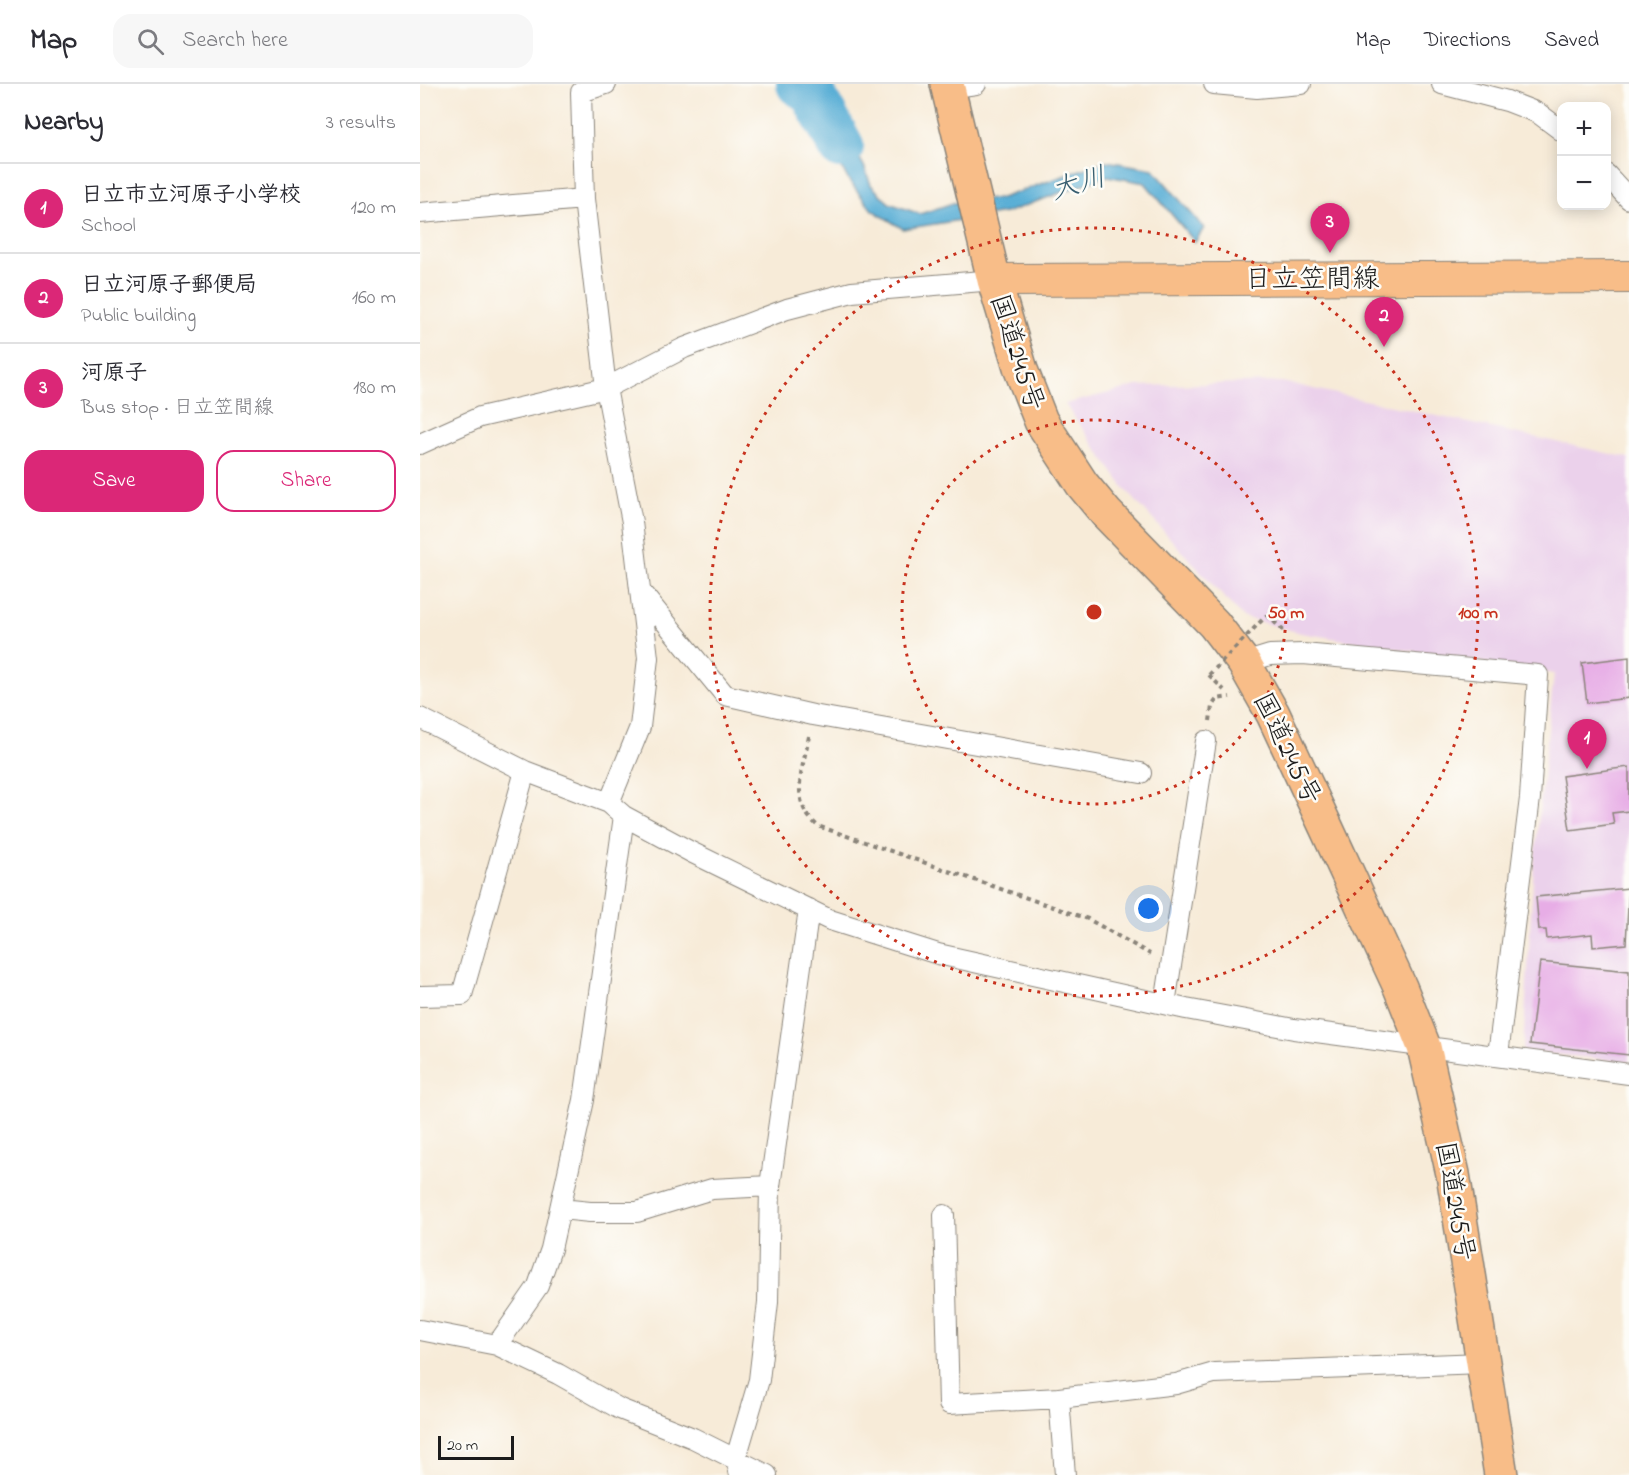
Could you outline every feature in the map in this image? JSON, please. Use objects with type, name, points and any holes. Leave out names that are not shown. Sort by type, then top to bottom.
[{"type":"highway","name":"国道245号","points":[[957,85],[994,280],[1029,391],[1041,421],[1059,452],[1106,513],[1214,624],[1244,663],[1273,714],[1326,826],[1400,987],[1424,1047],[1453,1174],[1501,1475]]},
{"type":"main road","name":"日立笠間線","points":[[994,280],[1629,277]]},
{"type":"street","points":[[497,1345],[538,1286],[551,1249],[561,1209],[584,1100],[617,809],[640,727],[648,658],[632,522],[606,388],[584,199],[581,92],[606,84]]},
{"type":"street","points":[[1214,84],[1257,88],[1301,84]]},
{"type":"street","points":[[1442,84],[1507,92],[1557,127]]},
{"type":"street","points":[[1611,179],[1629,199]]},
{"type":"street","points":[[420,213],[584,199]]},
{"type":"street","points":[[420,444],[480,417],[606,388],[684,348],[788,309],[852,292],[994,280]]},
{"type":"street","points":[[640,591],[725,695],[813,715],[1141,773]]},
{"type":"street","points":[[1244,663],[1270,655],[1303,654],[1538,675],[1530,798],[1497,1055]]},
{"type":"street","points":[[420,718],[525,771],[617,809],[830,920],[939,954],[1165,1005],[1294,1029],[1629,1074]]},
{"type":"street","points":[[1165,1005],[1206,741]]},
{"type":"street","points":[[420,996],[462,995],[525,771]]},
{"type":"street","points":[[738,1466],[759,1380],[768,1302],[770,1186],[808,909]]},
{"type":"street","points":[[561,1209],[590,1212],[637,1212],[712,1189],[770,1186]]},
{"type":"street","points":[[944,1215],[949,1404],[1059,1398],[1176,1384],[1214,1373],[1482,1364]]},
{"type":"street","points":[[420,1330],[497,1345],[558,1374],[620,1409],[738,1466],[767,1475]]},
{"type":"street","points":[[1059,1398],[1065,1475]]},
{"type":"path","points":[[1206,741],[1214,702],[1217,699],[1233,696],[1209,675],[1267,615]]},
{"type":"path","points":[[813,715],[798,792],[801,805],[808,817],[818,826],[1088,919],[1171,966]]},
{"type":"shaded area","points":[[1282,382],[1629,458],[1629,1062],[1523,1051],[1534,864],[1554,674],[1301,633],[1242,617],[1125,489],[1065,404],[1137,386]]},
{"type":"water","points":[[819,86],[864,166],[871,185],[889,203],[920,214],[953,203],[1001,198],[1106,161],[1153,169],[1204,228],[1195,242],[1145,183],[1107,176],[1005,213],[903,229],[872,210],[848,179],[803,96]]},
{"type":"building","points":[[1629,657],[1629,698],[1587,703],[1582,663]]},
{"type":"building","points":[[1629,767],[1629,811],[1612,813],[1614,824],[1570,830],[1562,776]]},
{"type":"building","points":[[1629,888],[1626,944],[1593,947],[1592,934],[1547,939],[1546,930],[1539,930],[1536,897]]},
{"type":"building","points":[[1540,962],[1629,971],[1629,1055],[1530,1044]]},
{"type":"waterway","name":"大川","points":[[799,84],[811,91],[841,146]]},
{"type":"place","name":"河原子","points":[[1330,253]]},
{"type":"place","name":"日立河原子郵便局","points":[[1384,347]]},
{"type":"place","name":"日立市立河原子小学校","points":[[1587,769]]}]
